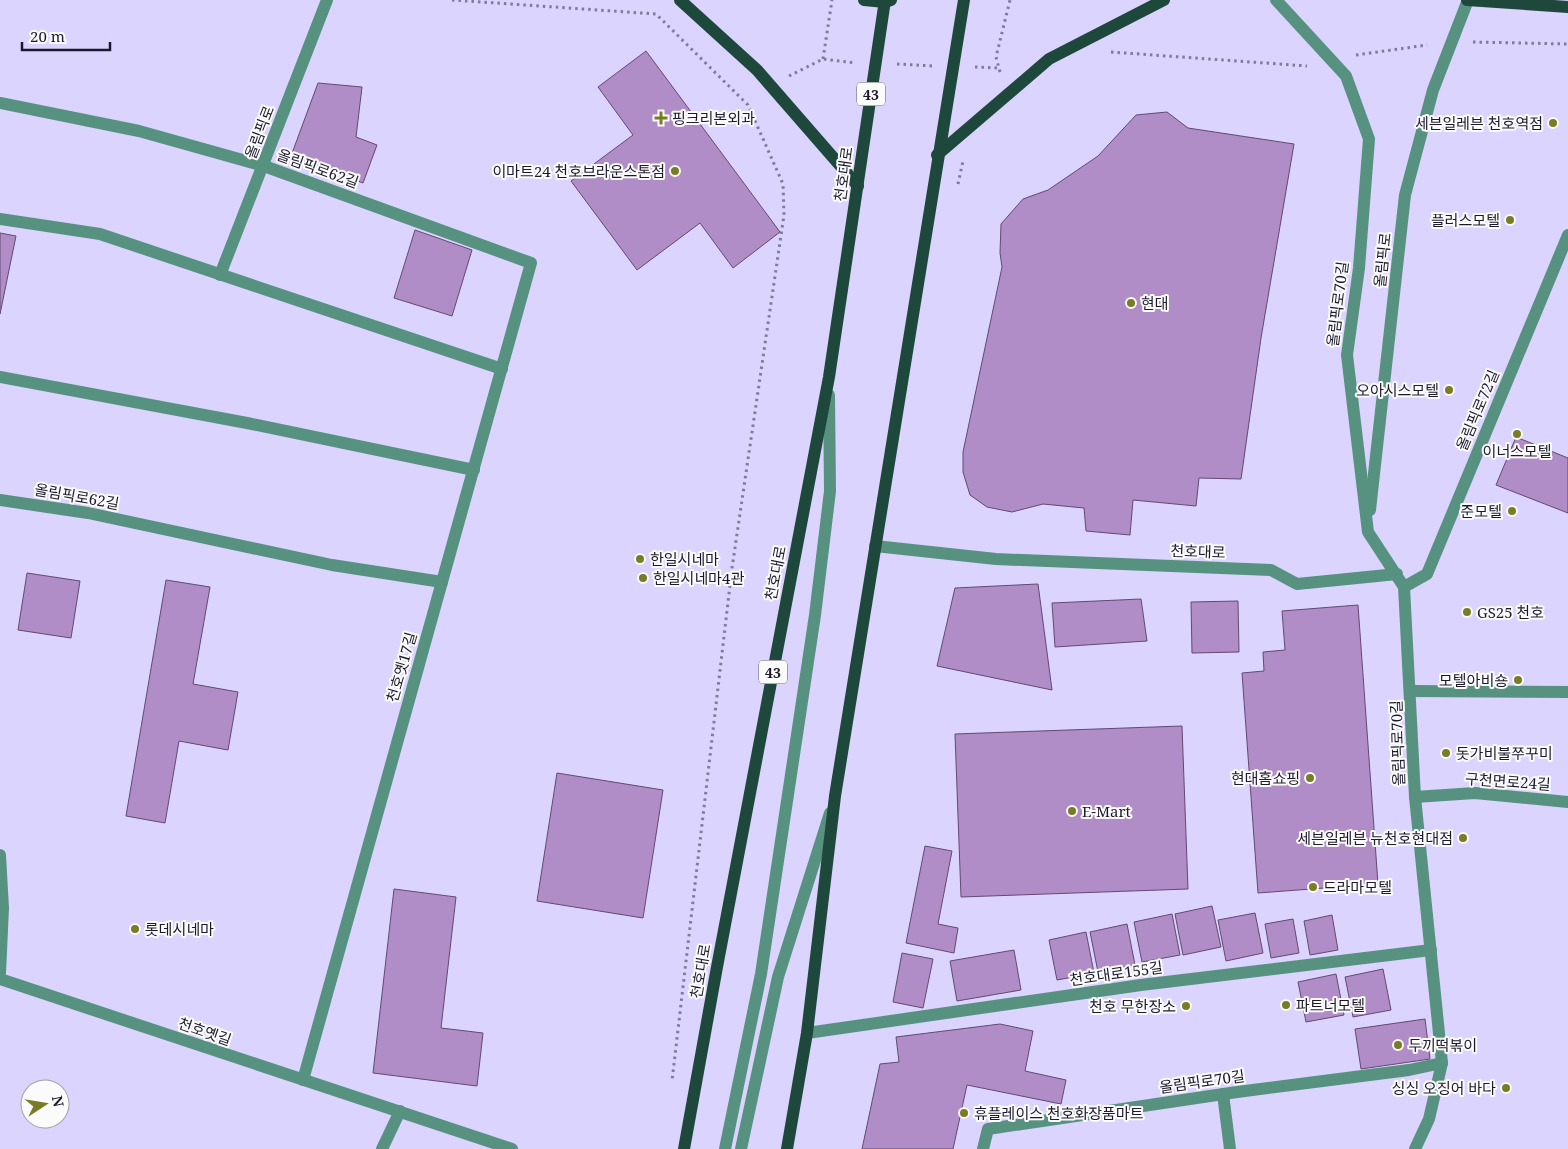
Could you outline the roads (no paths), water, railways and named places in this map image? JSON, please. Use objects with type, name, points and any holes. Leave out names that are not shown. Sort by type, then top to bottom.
[{"type":"main road","points":[[680,0],[758,70],[858,186]]},
{"type":"main road","points":[[864,0],[887,1]]},
{"type":"main road","points":[[787,1149],[807,1033],[835,796],[964,0]]},
{"type":"main road","points":[[938,155],[1049,59],[1164,0]]},
{"type":"main road","name":"올림픽로","points":[[1468,0],[1568,7]]},
{"type":"main road","name":"천호대로","points":[[684,1149],[716,967],[829,377],[887,1]]},
{"type":"street","name":"올림픽로","points":[[220,275],[327,0]]},
{"type":"street","name":"올림픽로70길","points":[[1276,0],[1346,76],[1369,140],[1359,268],[1347,355],[1368,532],[1404,587],[1411,691],[1415,797],[1442,1063],[1429,1119],[1415,1149]]},
{"type":"street","name":"올림픽로","points":[[1368,532],[1406,195],[1433,90],[1468,0]]},
{"type":"street","name":"올림픽로62길","points":[[0,103],[140,131],[264,166],[531,263]]},
{"type":"street","points":[[0,219],[100,234],[502,369]]},
{"type":"street","name":"올림픽로72길","points":[[1404,587],[1427,574],[1568,235]]},
{"type":"street","name":"천호옛17길","points":[[303,1080],[531,263]]},
{"type":"street","points":[[0,377],[247,423],[474,470]]},
{"type":"street","points":[[725,1149],[761,974],[815,614],[830,491],[829,377]]},
{"type":"street","name":"올림픽로62길","points":[[0,500],[88,513],[332,564],[442,582]]},
{"type":"street","name":"천호대로","points":[[875,546],[996,560],[1271,570],[1297,584],[1397,574]]},
{"type":"street","name":"올림픽로70길","points":[[1411,691],[1568,692]]},
{"type":"street","name":"구천면로24길","points":[[1415,797],[1476,793],[1568,802]]},
{"type":"street","points":[[741,1149],[778,977],[835,796]]},
{"type":"street","points":[[0,855],[3,908],[0,972]]},
{"type":"street","name":"천호대로155길","points":[[807,1033],[1141,985],[1431,950]]},
{"type":"street","name":"천호옛길","points":[[0,979],[512,1149]]},
{"type":"street","name":"올림픽로70길","points":[[983,1149],[988,1129],[1224,1094],[1409,1070],[1442,1063]]},
{"type":"street","points":[[1224,1094],[1230,1149]]},
{"type":"street","points":[[382,1149],[400,1112]]},
{"type":"place","name":"핑크리본외과","points":[[661,118]]},
{"type":"place","name":"세븐일레븐 천호역점","points":[[1553,123]]},
{"type":"place","name":"이마트24 천호브라운스톤점","points":[[675,171]]},
{"type":"place","name":"플러스모텔","points":[[1510,220]]},
{"type":"place","name":"현대","points":[[1131,303]]},
{"type":"place","name":"오아시스모텔","points":[[1449,390]]},
{"type":"place","name":"이너스모텔","points":[[1517,434]]},
{"type":"place","name":"준모텔","points":[[1512,511]]},
{"type":"place","name":"한일시네마","points":[[640,559]]},
{"type":"place","name":"한일시네마4관","points":[[643,578]]},
{"type":"place","name":"GS25 천호","points":[[1467,612]]},
{"type":"place","name":"모텔아비숑","points":[[1518,680]]},
{"type":"place","name":"돗가비불쭈꾸미","points":[[1446,753]]},
{"type":"place","name":"현대홈쇼핑","points":[[1310,778]]},
{"type":"place","name":"E-Mart","points":[[1072,811]]},
{"type":"place","name":"세븐일레븐 뉴천호현대점","points":[[1463,838]]},
{"type":"place","name":"드라마모텔","points":[[1313,887]]},
{"type":"place","name":"롯데시네마","points":[[135,929]]},
{"type":"place","name":"파트너모텔","points":[[1286,1005]]},
{"type":"place","name":"천호 무한장소","points":[[1186,1006]]},
{"type":"place","name":"두끼떡볶이","points":[[1398,1045]]},
{"type":"place","name":"싱싱 오징어 바다","points":[[1506,1088]]},
{"type":"place","name":"휴플레이스 천호화장품마트","points":[[964,1113]]}]
